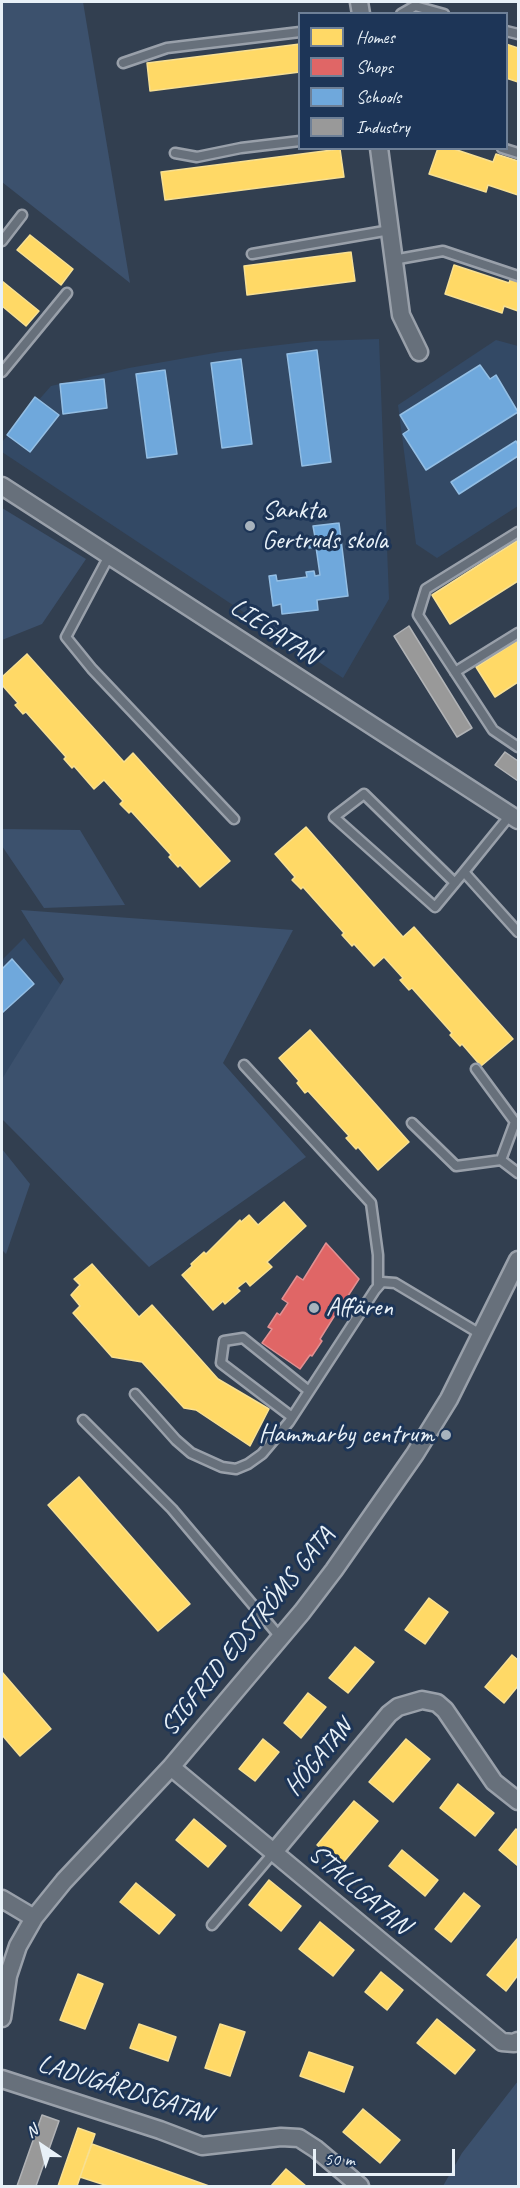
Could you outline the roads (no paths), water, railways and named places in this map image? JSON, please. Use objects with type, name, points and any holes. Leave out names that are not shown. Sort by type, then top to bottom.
[{"type":"street","points":[[379,150],[401,315],[419,352]]},
{"type":"street","name":"LIEGATAN","points":[[2,486],[514,817]]},
{"type":"street","name":"SIGFRID EDSTRÖMS GATA","points":[[2,2018],[8,1976],[18,1946],[34,1918],[63,1881],[171,1767],[334,1570],[415,1454],[449,1399],[519,1260]]},
{"type":"street","name":"HÖGATAN","points":[[274,1852],[389,1714],[408,1703],[422,1700],[437,1703],[453,1720],[494,1782],[519,1801]]},
{"type":"street","name":"STALLGATAN","points":[[171,1767],[502,2042],[519,2041]]},
{"type":"street","points":[[2,1899],[34,1918]]},
{"type":"street","name":"LADUGÅRDSGATAN","points":[[2,2079],[160,2130],[202,2146],[281,2137],[299,2138],[316,2149],[360,2187]]},
{"type":"lane","points":[[405,12],[416,6],[437,12]]},
{"type":"lane","points":[[123,63],[167,48],[298,32]]},
{"type":"lane","points":[[175,153],[197,157],[241,148],[298,141]]},
{"type":"lane","points":[[2,241],[22,215]]},
{"type":"lane","points":[[252,254],[390,230]]},
{"type":"lane","points":[[393,260],[443,251],[519,276]]},
{"type":"lane","points":[[2,372],[67,293]]},
{"type":"lane","points":[[519,532],[426,589],[418,615],[493,730],[519,747]]},
{"type":"lane","points":[[109,556],[66,637],[92,669],[234,819]]},
{"type":"lane","points":[[455,672],[519,633]]},
{"type":"lane","points":[[455,883],[364,794],[334,817],[435,907],[514,817]]},
{"type":"lane","points":[[464,873],[519,932]]},
{"type":"lane","points":[[244,1065],[371,1203],[378,1255],[378,1286]]},
{"type":"lane","points":[[476,1069],[515,1122],[501,1160]]},
{"type":"lane","points":[[412,1124],[456,1166],[501,1160],[519,1173]]},
{"type":"lane","points":[[135,1394],[176,1440],[191,1453],[222,1467],[236,1468],[248,1464],[262,1454],[292,1417],[378,1286],[388,1281],[395,1283],[482,1335]]},
{"type":"lane","points":[[292,1417],[221,1363],[224,1341],[243,1338],[309,1391]]},
{"type":"lane","points":[[83,1420],[172,1509],[280,1637]]},
{"type":"lane","points":[[212,1925],[274,1852]]},
{"type":"place","name":"Sankta Gertruds skola","points":[[250,526]]},
{"type":"place","name":"Affären","points":[[314,1308]]},
{"type":"place","name":"Hammarby centrum","points":[[446,1435]]}]
